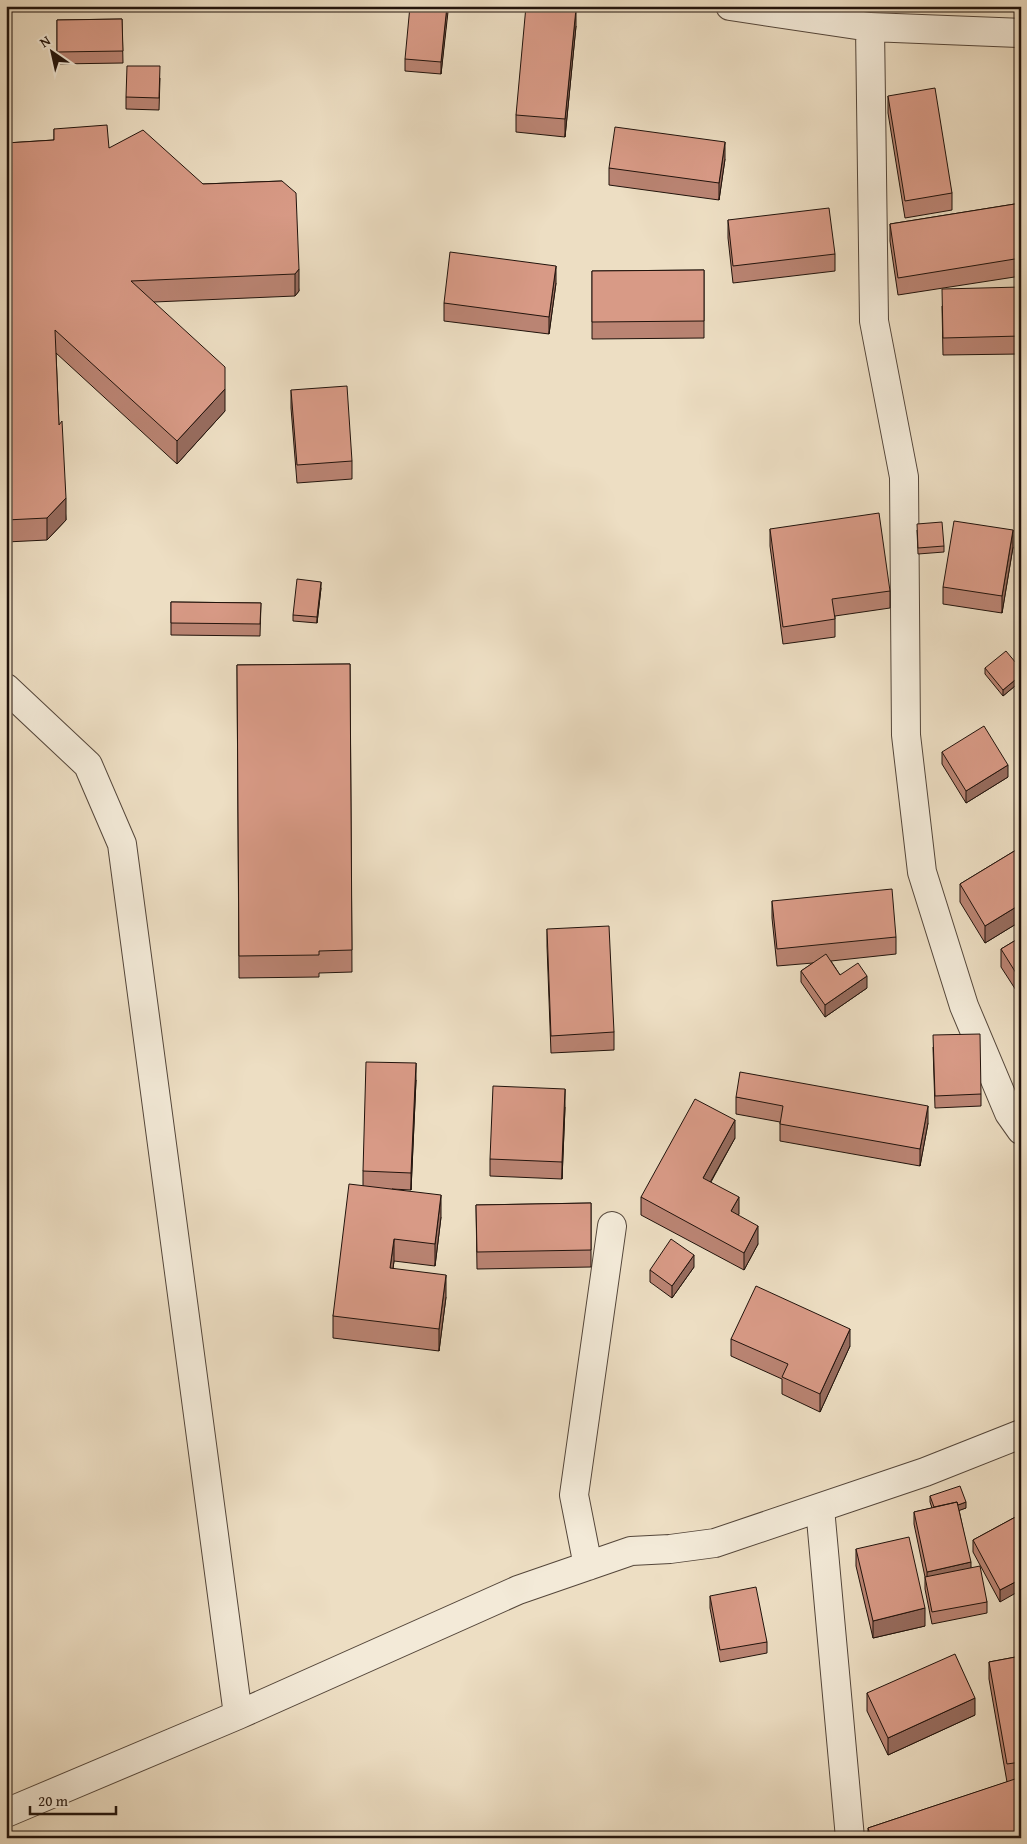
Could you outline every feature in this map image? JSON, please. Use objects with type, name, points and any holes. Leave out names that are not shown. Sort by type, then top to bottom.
[{"type":"street","points":[[730,6],[870,27],[1021,33]]},
{"type":"street","points":[[870,27],[874,321],[904,477],[906,734],[922,872],[964,1006],[1009,1113],[1021,1130]]},
{"type":"street","points":[[6,688],[88,765],[122,844],[238,1715]]},
{"type":"street","points":[[588,1566],[574,1494],[612,1226]]},
{"type":"street","points":[[6,1813],[238,1715],[518,1590],[631,1551],[670,1550],[715,1543],[925,1472],[1021,1434]]},
{"type":"street","points":[[820,1508],[850,1838]]},
{"type":"building","points":[[410,6],[447,6],[441,62],[405,59]]},
{"type":"building","points":[[526,6],[576,9],[565,119],[516,115]]},
{"type":"building","points":[[122,19],[123,51],[57,52],[57,20]]},
{"type":"building","points":[[127,66],[160,66],[159,98],[126,97]]},
{"type":"building","points":[[935,88],[952,193],[905,201],[888,96]]},
{"type":"building","points":[[107,125],[109,148],[143,130],[203,184],[282,181],[296,193],[299,269],[295,274],[131,281],[225,367],[225,389],[177,441],[55,330],[59,425],[62,421],[66,498],[47,518],[6,520],[6,143],[54,140],[54,129]]},
{"type":"building","points":[[615,127],[725,142],[719,183],[609,168]]},
{"type":"building","points":[[1021,203],[1021,258],[898,278],[890,224]]},
{"type":"building","points":[[829,208],[835,254],[733,266],[728,220]]},
{"type":"building","points":[[450,252],[556,266],[549,317],[444,303]]},
{"type":"building","points":[[704,270],[704,321],[592,322],[592,271]]},
{"type":"building","points":[[1021,287],[1021,336],[943,338],[942,289]]},
{"type":"building","points":[[347,386],[352,461],[297,465],[291,390]]},
{"type":"building","points":[[879,513],[890,591],[832,599],[835,619],[783,627],[770,529]]},
{"type":"building","points":[[954,521],[1013,530],[1002,596],[943,587]]},
{"type":"building","points":[[942,522],[944,546],[918,548],[917,524]]},
{"type":"building","points":[[297,579],[321,582],[317,617],[293,615]]},
{"type":"building","points":[[171,602],[261,603],[260,624],[171,623]]},
{"type":"building","points":[[1006,651],[1021,669],[1021,675],[1003,690],[985,668]]},
{"type":"building","points":[[350,664],[352,950],[319,951],[319,955],[239,956],[237,665]]},
{"type":"building","points":[[984,726],[1008,765],[966,791],[942,752]]},
{"type":"building","points":[[1021,847],[1021,904],[985,926],[960,884]]},
{"type":"building","points":[[892,889],[896,937],[777,949],[772,901]]},
{"type":"building","points":[[609,926],[614,1032],[551,1036],[547,929]]},
{"type":"building","points":[[1021,937],[1021,981],[1001,949]]},
{"type":"building","points":[[826,954],[840,975],[858,963],[867,976],[825,1005],[801,971]]},
{"type":"building","points":[[980,1034],[981,1094],[935,1096],[933,1035]]},
{"type":"building","points":[[366,1062],[416,1063],[411,1173],[363,1171]]},
{"type":"building","points":[[740,1072],[928,1106],[920,1149],[780,1124],[783,1106],[736,1097]]},
{"type":"building","points":[[493,1086],[565,1089],[562,1162],[490,1159]]},
{"type":"building","points":[[695,1099],[735,1120],[703,1178],[739,1197],[731,1211],[758,1226],[744,1253],[641,1197]]},
{"type":"building","points":[[349,1184],[441,1195],[435,1244],[394,1239],[390,1268],[446,1275],[439,1329],[333,1316]]},
{"type":"building","points":[[591,1203],[591,1250],[477,1252],[476,1205]]},
{"type":"building","points":[[671,1239],[694,1255],[672,1286],[650,1270]]},
{"type":"building","points":[[756,1286],[850,1329],[820,1394],[782,1377],[788,1364],[731,1339]]},
{"type":"building","points":[[960,1486],[966,1502],[958,1505],[957,1502],[934,1507],[930,1496]]},
{"type":"building","points":[[957,1502],[971,1562],[927,1572],[914,1512]]},
{"type":"building","points":[[1021,1514],[1021,1579],[1000,1590],[973,1540]]},
{"type":"building","points":[[909,1537],[925,1608],[873,1621],[856,1549]]},
{"type":"building","points":[[980,1566],[987,1602],[932,1612],[925,1577]]},
{"type":"building","points":[[756,1587],[767,1642],[720,1650],[710,1596]]},
{"type":"building","points":[[955,1654],[975,1698],[888,1738],[867,1693]]},
{"type":"building","points":[[1021,1656],[1021,1762],[1007,1764],[989,1662]]},
{"type":"building","points":[[1021,1777],[1021,1831],[1004,1838],[871,1838],[868,1828]]}]
